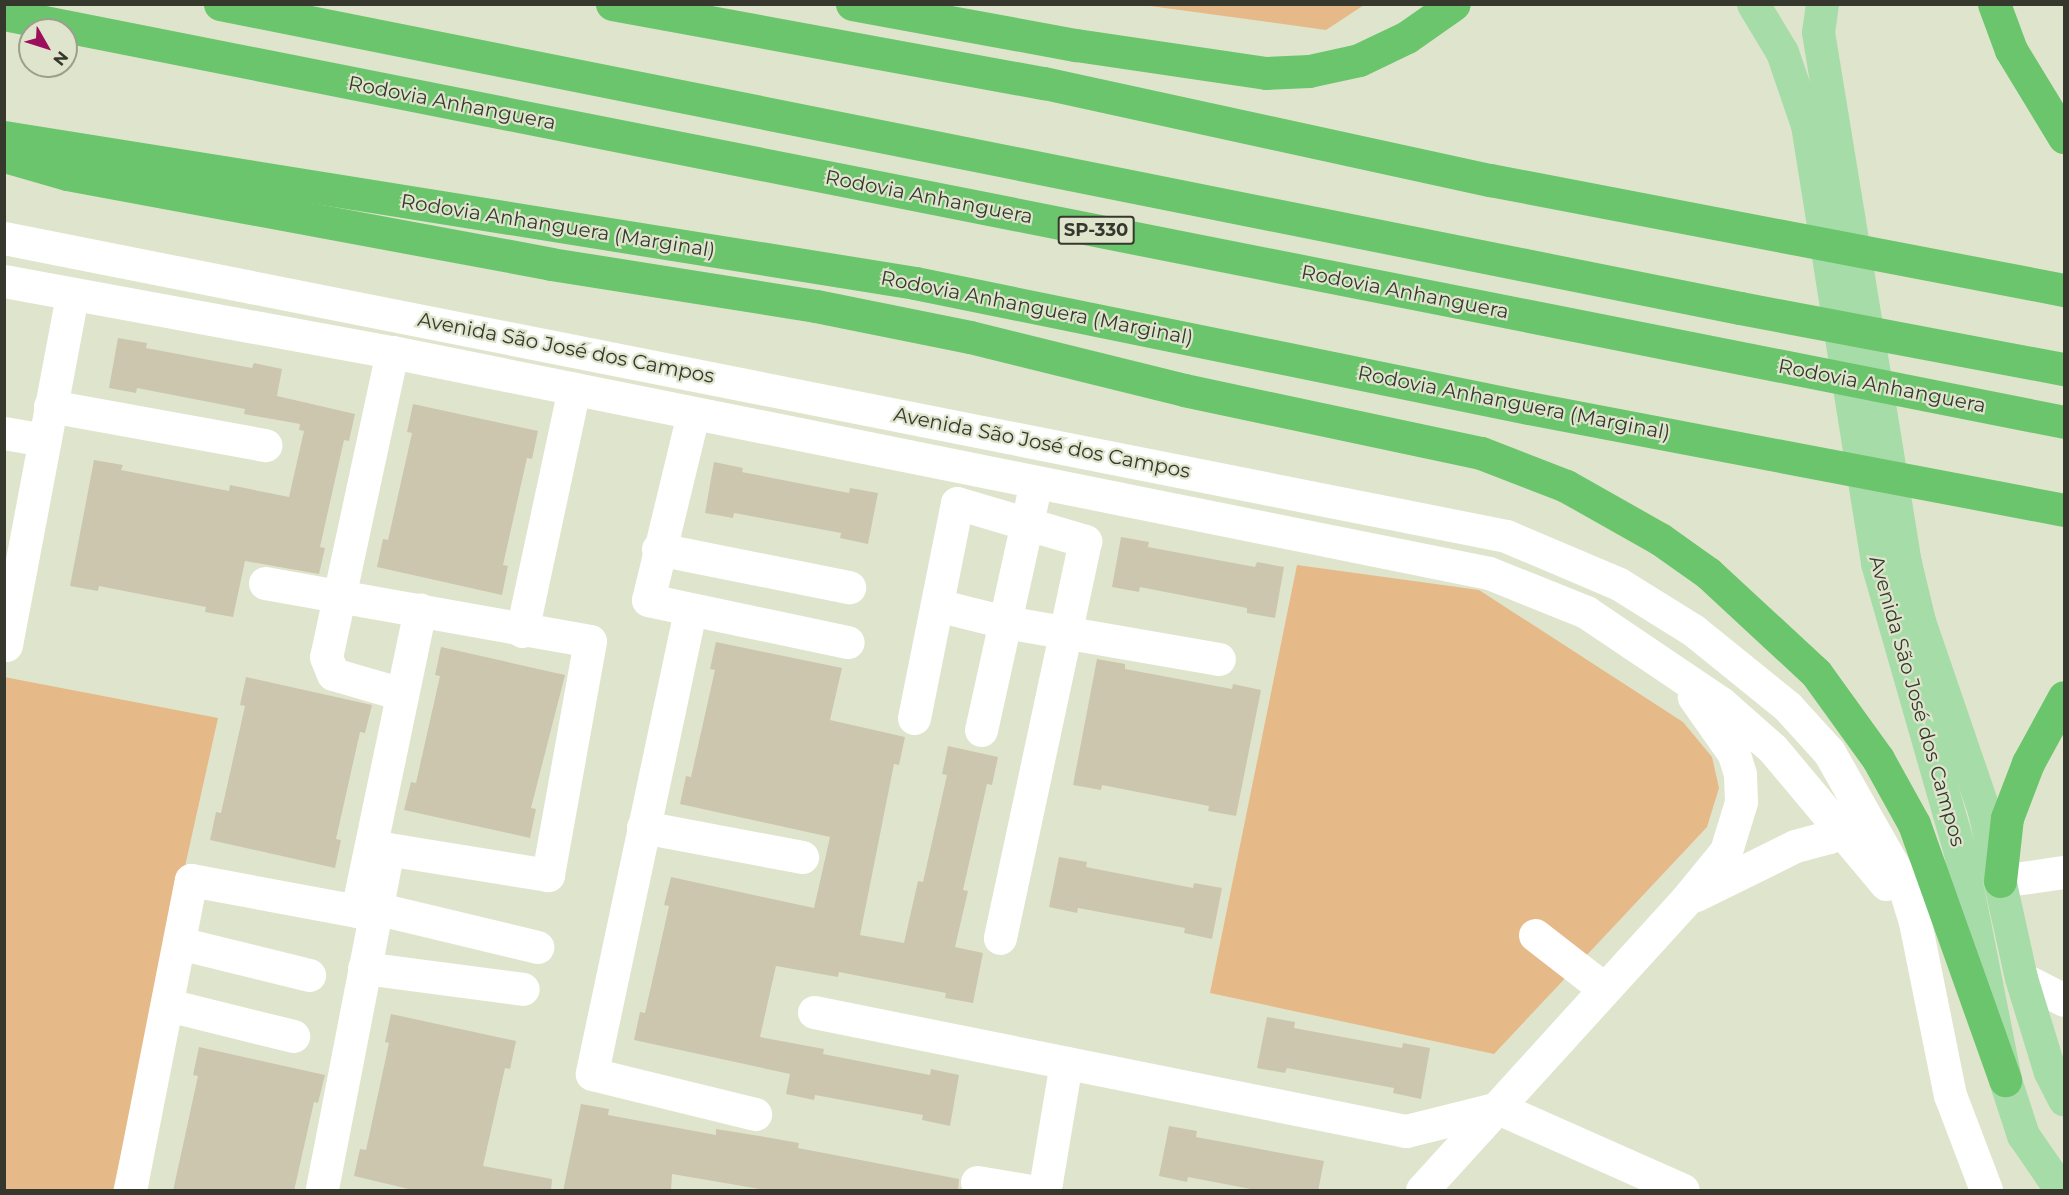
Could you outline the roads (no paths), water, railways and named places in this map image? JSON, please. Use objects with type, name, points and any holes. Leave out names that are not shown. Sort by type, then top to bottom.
[{"type":"highway","name":"SP-330","points":[[220,4],[1740,308],[2064,369]]},
{"type":"highway","points":[[612,4],[1044,83],[1490,180],[2064,290]]},
{"type":"highway","points":[[852,4],[1076,45],[1266,73],[1309,71],[1359,60],[1407,38],[1454,4]]},
{"type":"highway","points":[[1994,4],[2011,50],[2064,137]]},
{"type":"highway","name":"Rodovia Anhanguera","points":[[4,14],[2064,422]]},
{"type":"highway","name":"Rodovia Anhanguera (Marginal)","points":[[4,137],[915,283],[1529,408],[2064,510]]},
{"type":"highway","points":[[4,156],[66,174],[551,264],[816,306],[970,337],[1184,390],[1480,453],[1566,486],[1660,539],[1708,573],[1816,673],[1878,759],[1914,824],[2005,1080]]},
{"type":"highway","points":[[2001,881],[2007,818],[2028,763],[2064,697]]},
{"type":"main road","points":[[1753,4],[1820,122]]},
{"type":"main road","points":[[1820,122],[1818,32],[1822,4]]},
{"type":"main road","name":"Avenida São José dos Campos","points":[[1820,122],[1891,563],[1960,852],[2005,1080],[2023,1135],[2061,1191]]},
{"type":"main road","name":"Avenida São José dos Campos","points":[[1891,563],[1919,621],[1970,762],[2001,881],[2021,978],[2050,1072],[2064,1100]]},
{"type":"street","name":"Avenida São José dos Campos","points":[[4,238],[1506,536],[1619,584],[1693,630],[1788,707],[1829,752],[1855,821],[1915,922],[1950,1095],[1986,1191]]},
{"type":"street","name":"Avenida São José dos Campos","points":[[6,289],[72,296],[392,352],[1034,484],[1489,573],[1586,612],[1671,667],[1721,703],[1855,821]]},
{"type":"street","points":[[6,645],[72,296]]},
{"type":"street","points":[[392,352],[326,657],[328,667],[333,674],[402,694]]},
{"type":"street","points":[[522,631],[574,389]]},
{"type":"street","points":[[50,406],[265,445]]},
{"type":"street","points":[[693,414],[658,549],[648,600],[690,611],[848,642]]},
{"type":"street","points":[[4,433],[44,440]]},
{"type":"street","points":[[981,730],[1028,522],[1034,484]]},
{"type":"street","points":[[914,718],[957,503],[1028,522],[1085,541],[1000,938]]},
{"type":"street","points":[[658,549],[849,587]]},
{"type":"street","points":[[265,583],[420,610],[522,631],[590,641],[548,875],[388,849],[322,1191]]},
{"type":"street","points":[[937,605],[1005,622],[1066,630],[1219,659]]},
{"type":"street","points":[[130,1191],[191,880],[357,911],[420,610]]},
{"type":"street","points":[[690,611],[592,1074],[755,1114]]},
{"type":"street","points":[[1422,1191],[1603,988],[1686,900],[1726,850],[1741,802],[1740,774],[1734,754],[1718,728],[1671,667]]},
{"type":"street","points":[[1686,900],[1795,846],[1855,821]]},
{"type":"street","points":[[643,827],[802,857]]},
{"type":"street","points":[[2001,881],[2064,872]]},
{"type":"street","points":[[375,909],[537,947]]},
{"type":"street","points":[[1535,935],[1603,988]]},
{"type":"street","points":[[179,943],[309,975]]},
{"type":"street","points":[[364,968],[523,989]]},
{"type":"street","points":[[2021,978],[2064,1000]]},
{"type":"street","points":[[168,1005],[292,1036]]},
{"type":"street","points":[[814,1012],[1406,1131],[1498,1108],[1683,1191]]},
{"type":"street","points":[[1039,1191],[1046,1182],[1066,1063]]},
{"type":"street","points":[[977,1182],[1025,1191]]}]
